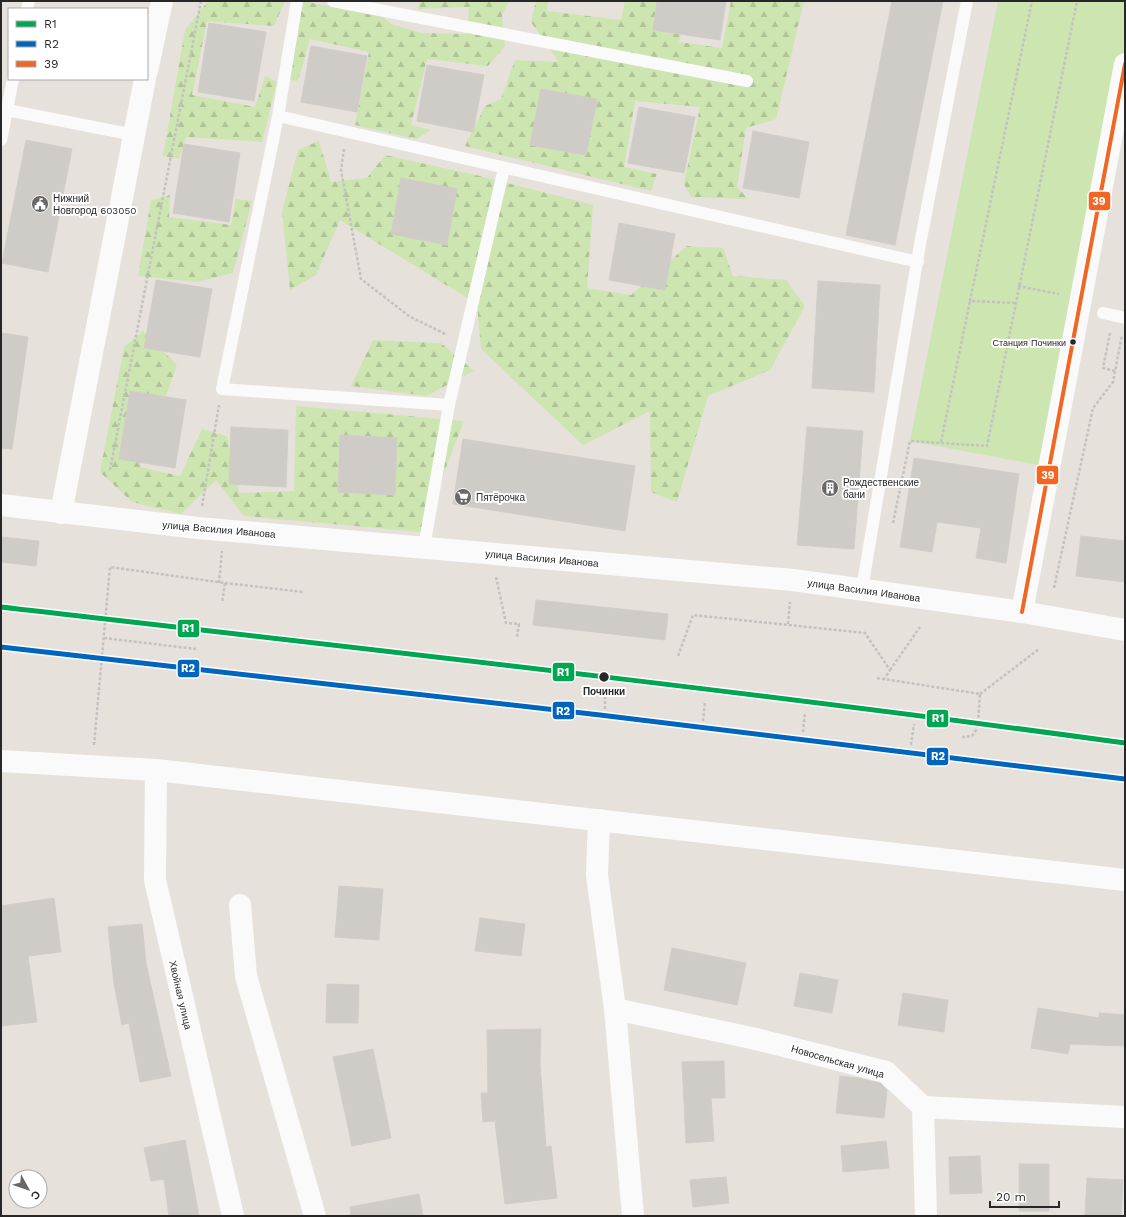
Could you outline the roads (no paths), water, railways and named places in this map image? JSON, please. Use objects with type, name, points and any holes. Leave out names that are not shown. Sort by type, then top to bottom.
[{"type":"street","points":[[148,65],[162,1]]},
{"type":"street","points":[[1022,612],[1125,64]]},
{"type":"street","points":[[61,513],[145,80]]},
{"type":"street","name":"улица Василия Иванова","points":[[1,505],[198,528],[793,580],[1022,612],[1125,630]]},
{"type":"street","points":[[1,761],[156,770],[1125,880]]},
{"type":"street","name":"Хвойная улица","points":[[156,770],[155,880],[232,1216]]},
{"type":"street","points":[[599,820],[598,888],[615,1009],[632,1216]]},
{"type":"street","points":[[240,906],[246,976],[315,1216]]},
{"type":"street","name":"Новосельская улица","points":[[615,1009],[756,1039],[886,1072],[924,1107]]},
{"type":"street","points":[[926,1216],[924,1107],[1125,1117]]},
{"type":"lane","points":[[297,1],[278,116],[222,389],[449,405]]},
{"type":"lane","points":[[333,1],[747,81]]},
{"type":"lane","points":[[862,589],[920,244],[967,1]]},
{"type":"lane","points":[[1,140],[13,80]]},
{"type":"lane","points":[[7,110],[134,134]]},
{"type":"lane","points":[[278,116],[918,262]]},
{"type":"lane","points":[[424,547],[449,405],[504,168]]},
{"type":"lane","points":[[1102,313],[1125,318]]},
{"type":"railway","points":[[600,715],[1125,779]]},
{"type":"place","name":"Нижний Новгород 603050","points":[[40,204]]},
{"type":"place","name":"Станция Починки","points":[[1073,342]]},
{"type":"place","name":"Рождественские бани","points":[[830,488]]},
{"type":"place","name":"Пятёрочка","points":[[463,497]]},
{"type":"place","name":"Починки","points":[[604,677]]}]
